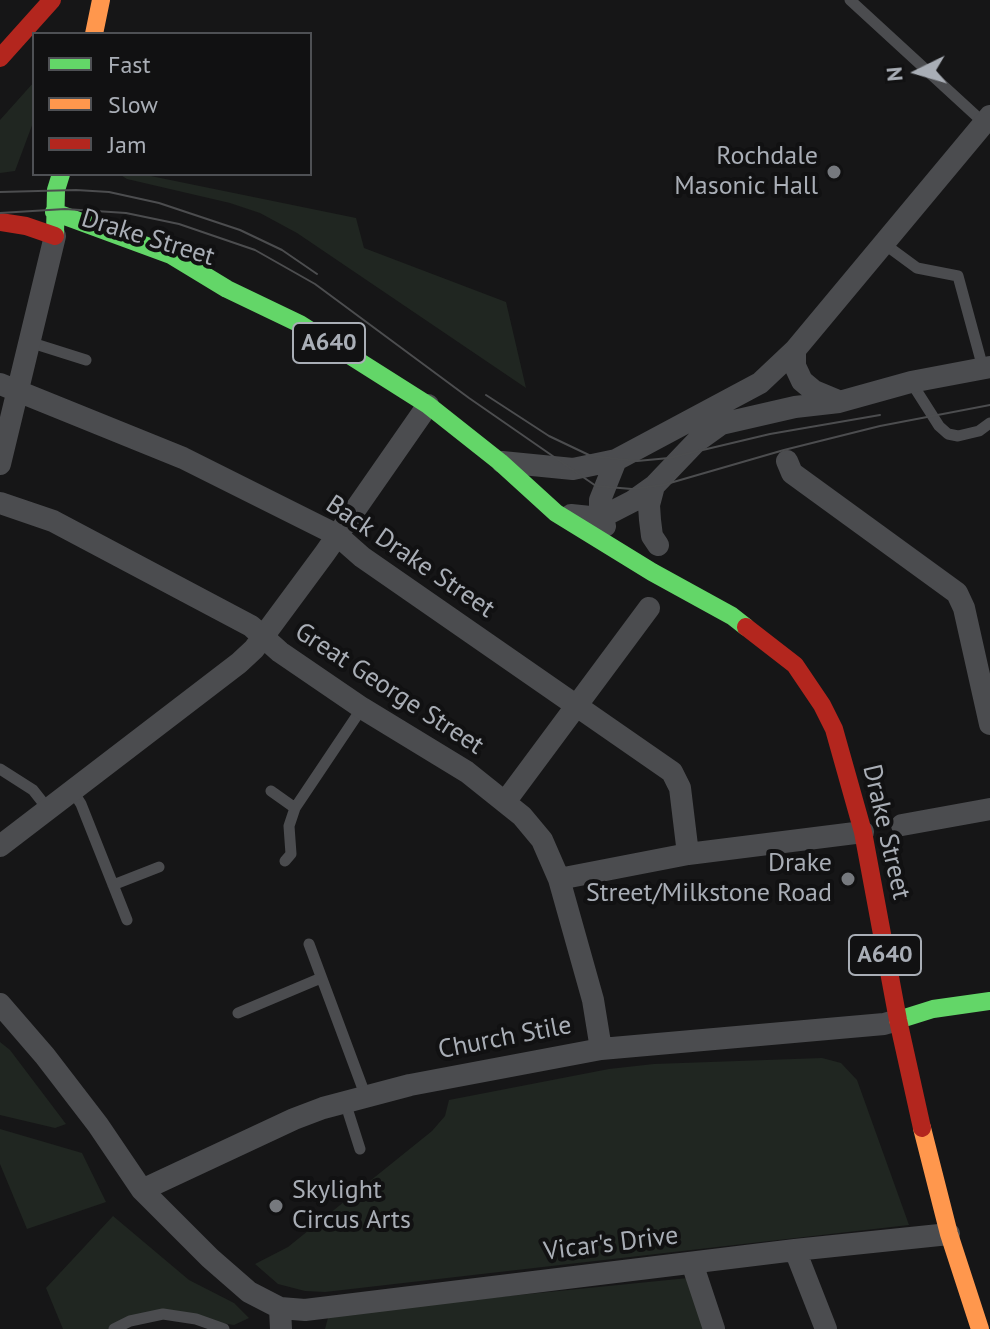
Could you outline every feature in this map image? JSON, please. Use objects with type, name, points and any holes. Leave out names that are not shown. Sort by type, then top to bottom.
[{"type":"main road","points":[[0,58],[52,0]]},
{"type":"main road","points":[[94,32],[101,0]]},
{"type":"main road","points":[[60,176],[46,210],[65,240]]},
{"type":"main road","name":"Drake Street","points":[[46,210],[171,255],[227,289],[300,324],[428,405],[500,462],[556,513],[631,556],[652,572],[732,616]]},
{"type":"main road","points":[[0,222],[26,226],[65,240]]},
{"type":"main road","name":"Drake Street","points":[[172,277],[227,289]]},
{"type":"main road","name":"Drake Street","points":[[500,462],[600,518],[658,545],[732,616],[783,655],[810,684],[834,729],[863,832],[922,1130],[949,1234],[980,1329]]},
{"type":"main road","points":[[898,1020],[933,1009],[990,1001]]},
{"type":"street","points":[[500,462],[573,469],[616,460],[751,388],[797,348],[987,120]]},
{"type":"street","points":[[0,464],[9,388],[29,342],[65,240]]},
{"type":"street","points":[[797,348],[795,366],[802,381],[814,391],[839,402]]},
{"type":"street","points":[[556,513],[600,518],[633,501],[654,486],[696,442],[721,424],[795,407],[839,402],[911,382],[987,368]]},
{"type":"street","name":"Back Drake Street","points":[[9,388],[183,458],[337,535],[362,557],[672,772],[680,788],[688,854]]},
{"type":"street","points":[[0,846],[239,663],[263,638],[428,405]]},
{"type":"street","points":[[616,460],[600,500],[600,518],[631,556]]},
{"type":"street","points":[[787,461],[792,473],[957,593],[964,608],[990,724]]},
{"type":"street","points":[[654,486],[649,505],[650,520],[652,536],[658,545]]},
{"type":"street","name":"Great George Street","points":[[0,503],[53,521],[251,626],[263,638],[362,708],[467,772],[522,816],[542,840],[559,879],[593,1000],[601,1049]]},
{"type":"street","points":[[505,802],[649,608]]},
{"type":"street","points":[[902,825],[990,809]]},
{"type":"street","points":[[559,879],[688,854],[863,832]]},
{"type":"street","points":[[0,1004],[72,1090],[142,1190],[277,1323]]},
{"type":"street","name":"Church Stile","points":[[142,1190],[294,1119],[424,1082],[601,1049],[874,1025],[898,1020]]},
{"type":"street","name":"Vicar's Drive","points":[[277,1323],[305,1310],[949,1234]]},
{"type":"street","points":[[795,1250],[826,1329]]},
{"type":"street","points":[[692,1263],[714,1329]]},
{"type":"lane","points":[[850,0],[987,120]]},
{"type":"lane","points":[[883,243],[917,268],[958,276],[987,368]]},
{"type":"lane","points":[[29,342],[86,360]]},
{"type":"lane","points":[[911,382],[939,426],[948,434],[958,436],[979,431],[990,423]]},
{"type":"lane","points":[[285,861],[291,854],[289,826],[295,808],[362,708]]},
{"type":"lane","points":[[0,769],[33,790],[48,809]]},
{"type":"lane","points":[[72,790],[81,804],[127,920]]},
{"type":"lane","points":[[271,791],[295,808]]},
{"type":"lane","points":[[113,885],[159,867]]},
{"type":"lane","points":[[309,944],[355,1100],[360,1149]]},
{"type":"lane","points":[[238,1013],[321,978]]},
{"type":"lane","points":[[114,1329],[130,1321],[163,1314],[196,1319],[224,1329]]},
{"type":"shaded area","points":[[32,84],[32,125],[15,171],[0,173],[0,120]]},
{"type":"shaded area","points":[[122,176],[151,176],[356,218],[364,248],[506,302],[526,388],[297,233],[260,213]]},
{"type":"shaded area","points":[[0,1042],[10,1050],[66,1124],[55,1128],[0,1115]]},
{"type":"shaded area","points":[[822,1058],[841,1063],[857,1080],[909,1225],[325,1292],[278,1284],[255,1264],[288,1247],[432,1131],[445,1116],[449,1100],[609,1069],[654,1064]]},
{"type":"shaded area","points":[[0,1129],[82,1153],[106,1202],[27,1229],[0,1164]]},
{"type":"shaded area","points":[[113,1216],[189,1280],[234,1303],[249,1318],[234,1325],[161,1313],[111,1329],[63,1329],[46,1288]]},
{"type":"shaded area","points":[[688,1278],[705,1329],[325,1329],[329,1314]]},
{"type":"tram line","points":[[0,192],[109,192],[159,203],[240,230],[282,250],[317,274]]},
{"type":"tram line","points":[[0,213],[65,209],[126,213],[179,224],[255,250],[315,284],[469,398],[596,486],[632,489],[663,485],[880,426],[990,405]]},
{"type":"tram line","points":[[486,395],[549,436],[591,456],[637,461],[669,458],[770,434],[880,415]]},
{"type":"traffic: fast","points":[[55,234],[56,190],[60,176]]},
{"type":"traffic: fast","points":[[54,212],[171,255],[227,289],[300,324],[428,405],[500,462],[556,513],[746,627]]},
{"type":"traffic: fast","points":[[898,1020],[933,1009],[990,1001]]},
{"type":"traffic: slow","points":[[94,32],[101,0]]},
{"type":"traffic: slow","points":[[922,1128],[949,1234],[980,1329]]},
{"type":"traffic: jam","points":[[0,58],[52,0]]},
{"type":"traffic: jam","points":[[0,222],[26,226],[55,236]]},
{"type":"traffic: jam","points":[[746,627],[795,665],[834,729],[863,832],[898,1020],[922,1128]]},
{"type":"place","name":"Rochdale Masonic Hall","points":[[834,172]]},
{"type":"place","name":"Drake Street/Milkstone Road","points":[[848,879]]},
{"type":"place","name":"Skylight Circus Arts","points":[[276,1206]]}]
